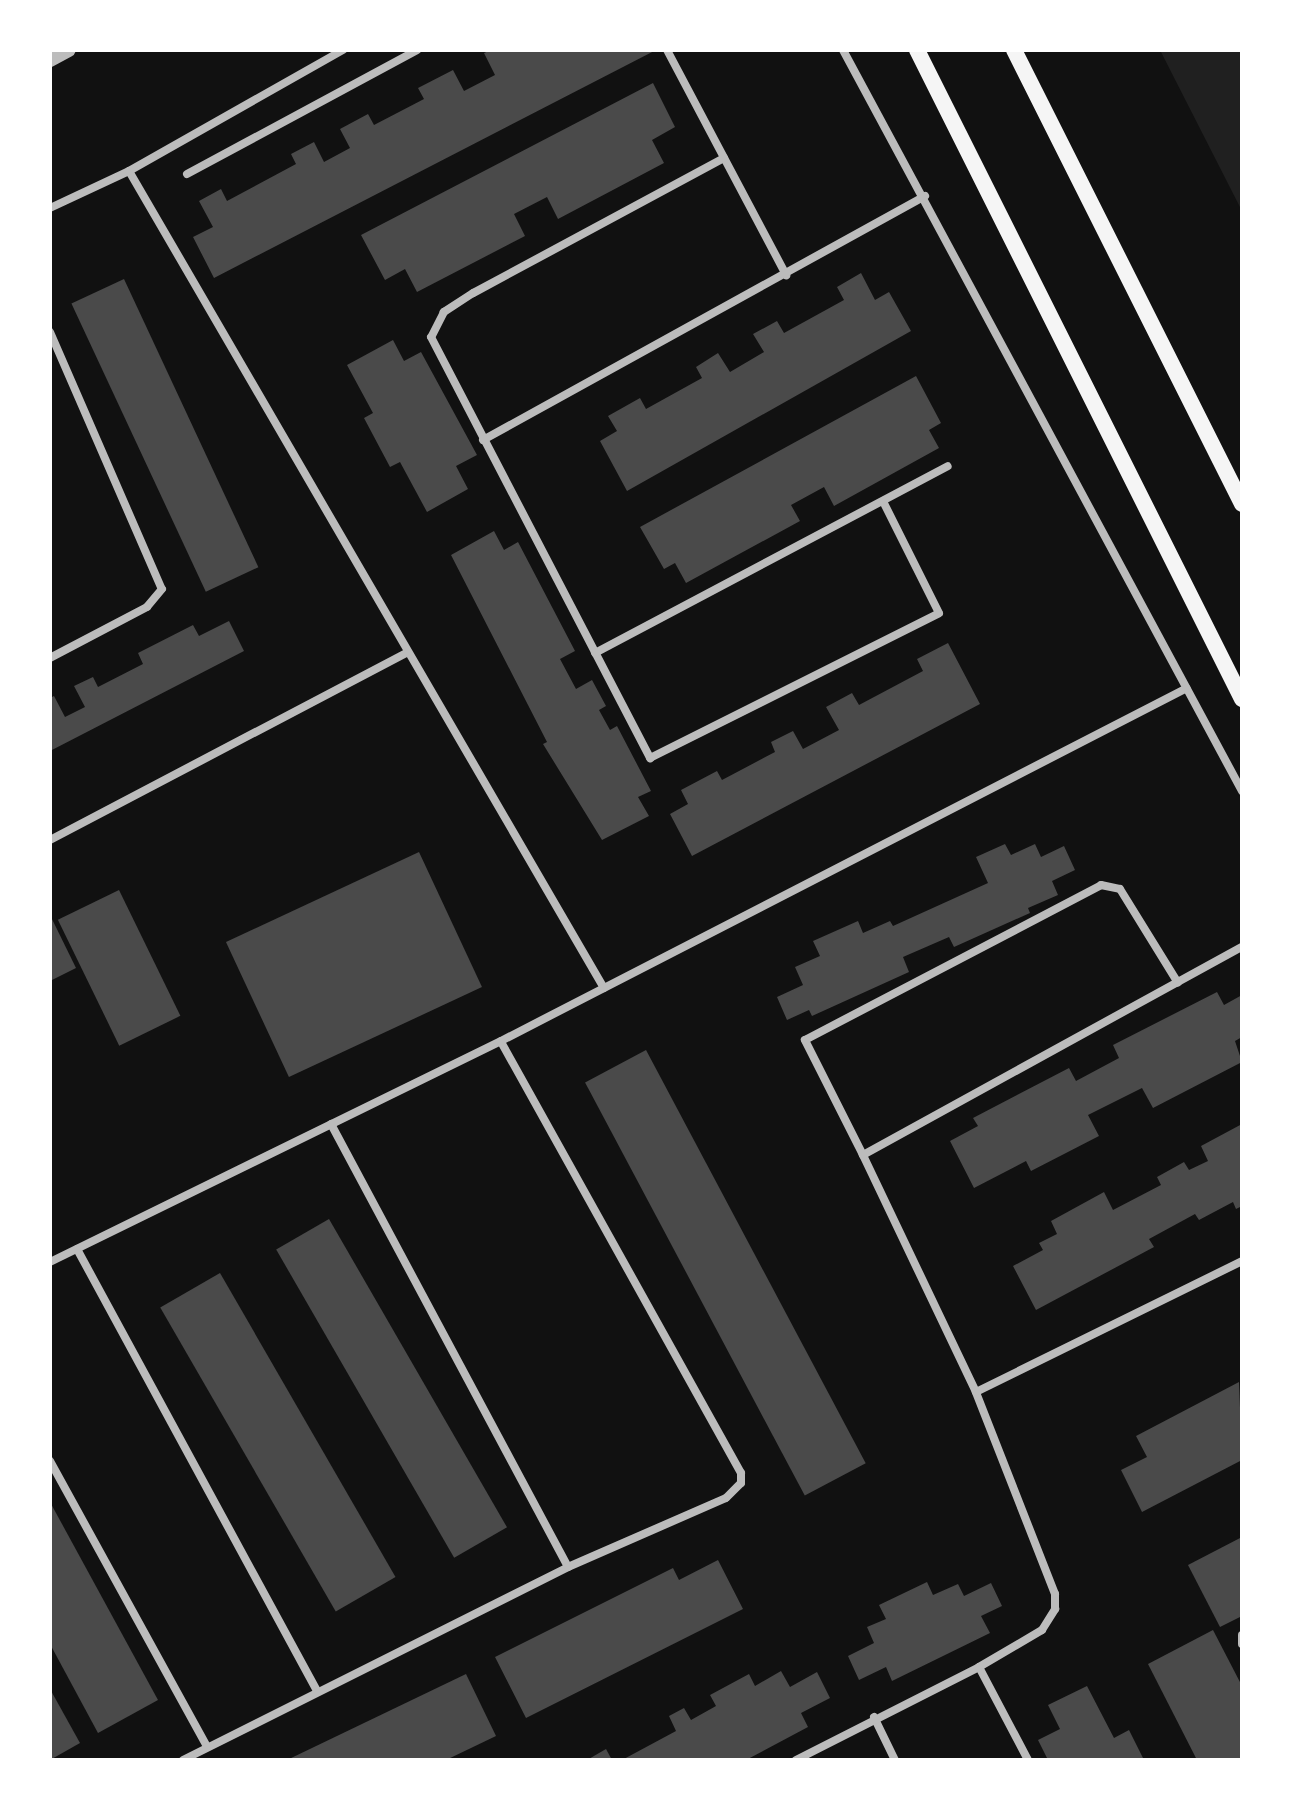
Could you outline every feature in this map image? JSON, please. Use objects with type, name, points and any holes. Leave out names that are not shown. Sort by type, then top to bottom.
[{"type":"main road","points":[[917,50],[1242,699]]},
{"type":"main road","points":[[1014,50],[1242,504]]},
{"type":"street","points":[[50,60],[69,50]]},
{"type":"street","points":[[50,208],[129,171],[343,50]]},
{"type":"street","points":[[187,174],[417,50]]},
{"type":"street","points":[[667,50],[786,275]]},
{"type":"street","points":[[843,50],[925,196],[1242,791]]},
{"type":"street","points":[[724,158],[444,312],[431,337],[650,758],[939,613],[883,501]]},
{"type":"street","points":[[129,171],[604,988]]},
{"type":"street","points":[[483,440],[925,196]]},
{"type":"street","points":[[50,332],[162,589],[147,607],[50,658]]},
{"type":"street","points":[[595,653],[948,466]]},
{"type":"street","points":[[50,840],[408,652]]},
{"type":"street","points":[[50,1262],[501,1041],[1187,688]]},
{"type":"street","points":[[796,1760],[874,1717],[979,1667],[1042,1630],[1055,1609],[1055,1594],[976,1392],[805,1040],[1101,885],[1120,889],[1178,983]]},
{"type":"street","points":[[863,1155],[1242,947]]},
{"type":"street","points":[[183,1760],[316,1689],[568,1567],[726,1498],[741,1483],[741,1473],[501,1041]]},
{"type":"street","points":[[331,1124],[568,1567]]},
{"type":"street","points":[[77,1249],[316,1689]]},
{"type":"street","points":[[976,1392],[1242,1261]]},
{"type":"street","points":[[50,1461],[207,1747]]},
{"type":"street","points":[[1242,1635],[1242,1644]]},
{"type":"street","points":[[979,1667],[1028,1760]]},
{"type":"street","points":[[874,1717],[895,1760]]},
{"type":"shaded area","points":[[1160,50],[1242,50],[1242,211]]},
{"type":"building","points":[[491,50],[656,50],[214,278],[193,237],[213,227],[199,201],[221,189],[227,201],[296,164],[291,154],[314,142],[324,162],[350,148],[340,129],[368,114],[374,125],[424,99],[418,88],[453,70],[464,91],[495,75],[484,53]]},
{"type":"building","points":[[653,83],[675,127],[652,140],[664,163],[558,219],[547,197],[514,214],[525,236],[417,292],[405,269],[385,280],[361,235]]},
{"type":"building","points":[[861,273],[875,300],[889,292],[911,331],[627,491],[600,441],[617,431],[608,416],[640,398],[646,409],[702,378],[696,367],[718,353],[730,372],[764,352],[753,334],[777,321],[784,333],[844,300],[837,287]]},
{"type":"building","points":[[124,279],[258,567],[206,592],[71,304]]},
{"type":"building","points":[[393,340],[404,361],[421,352],[477,455],[456,466],[468,489],[427,512],[400,462],[390,467],[364,418],[373,413],[347,365]]},
{"type":"building","points":[[916,376],[941,423],[929,430],[939,448],[834,506],[824,487],[791,505],[800,521],[686,583],[675,563],[664,569],[640,527]]},
{"type":"building","points":[[494,531],[504,550],[518,542],[575,651],[560,659],[576,689],[592,680],[606,706],[599,710],[610,730],[617,726],[651,791],[638,797],[649,816],[602,840],[543,744],[547,742],[451,555]]},
{"type":"building","points":[[229,621],[244,651],[50,751],[50,698],[54,696],[65,717],[85,707],[74,686],[93,677],[98,687],[143,664],[138,653],[193,625],[199,636]]},
{"type":"building","points":[[948,643],[980,704],[692,856],[670,814],[688,804],[681,790],[717,771],[722,780],[775,752],[771,742],[793,731],[803,749],[839,730],[826,707],[852,693],[859,705],[923,671],[917,659]]},
{"type":"building","points":[[1005,844],[1011,855],[1035,844],[1041,857],[1064,846],[1075,870],[1052,881],[1058,895],[1028,908],[1030,913],[954,947],[949,937],[903,957],[909,972],[812,1016],[809,1010],[787,1020],[777,997],[803,985],[795,967],[820,956],[813,941],[858,921],[863,933],[890,921],[893,926],[988,883],[976,857]]},
{"type":"building","points":[[419,852],[482,987],[289,1077],[226,942]]},
{"type":"building","points":[[119,890],[180,1016],[119,1046],[58,920]]},
{"type":"building","points":[[50,915],[76,968],[50,981]]},
{"type":"building","points":[[1217,992],[1224,1005],[1242,995],[1242,1037],[1235,1041],[1242,1062],[1153,1108],[1142,1088],[1088,1115],[1099,1136],[1031,1171],[1026,1161],[974,1188],[950,1141],[978,1126],[973,1118],[1069,1068],[1076,1081],[1119,1058],[1113,1045]]},
{"type":"building","points":[[646,1050],[866,1463],[805,1496],[585,1082]]},
{"type":"building","points":[[1242,1124],[1242,1206],[1236,1209],[1233,1202],[1199,1220],[1195,1214],[1149,1239],[1154,1247],[1036,1310],[1013,1266],[1043,1250],[1039,1243],[1057,1234],[1051,1221],[1104,1192],[1113,1210],[1161,1185],[1157,1177],[1184,1162],[1189,1170],[1208,1161],[1201,1146]]},
{"type":"building","points":[[329,1219],[507,1527],[454,1558],[276,1250]]},
{"type":"building","points":[[220,1273],[396,1577],[336,1611],[160,1308]]},
{"type":"building","points":[[1239,1382],[1242,1460],[1142,1512],[1121,1470],[1147,1457],[1136,1436]]},
{"type":"building","points":[[50,1502],[158,1700],[98,1733],[50,1644]]},
{"type":"building","points":[[1242,1537],[1242,1616],[1220,1627],[1188,1565]]},
{"type":"building","points":[[718,1560],[743,1609],[526,1718],[495,1657],[673,1568],[679,1580]]},
{"type":"building","points":[[927,1582],[933,1595],[958,1584],[964,1596],[991,1583],[1002,1606],[981,1616],[990,1633],[892,1681],[886,1667],[859,1680],[848,1656],[874,1643],[867,1627],[886,1619],[879,1605]]},
{"type":"building","points":[[1213,1630],[1242,1686],[1242,1760],[1197,1760],[1148,1664]]},
{"type":"building","points":[[781,1671],[790,1687],[817,1672],[830,1698],[801,1713],[808,1727],[746,1760],[622,1760],[676,1731],[669,1716],[684,1708],[691,1720],[716,1706],[710,1695],[749,1674],[755,1686]]},
{"type":"building","points":[[466,1674],[496,1736],[446,1760],[287,1760]]},
{"type":"building","points":[[1087,1686],[1114,1738],[1129,1730],[1144,1760],[1048,1760],[1038,1740],[1060,1729],[1048,1705]]},
{"type":"building","points":[[50,1689],[80,1743],[50,1760]]},
{"type":"building","points":[[606,1749],[612,1760],[587,1760]]}]
